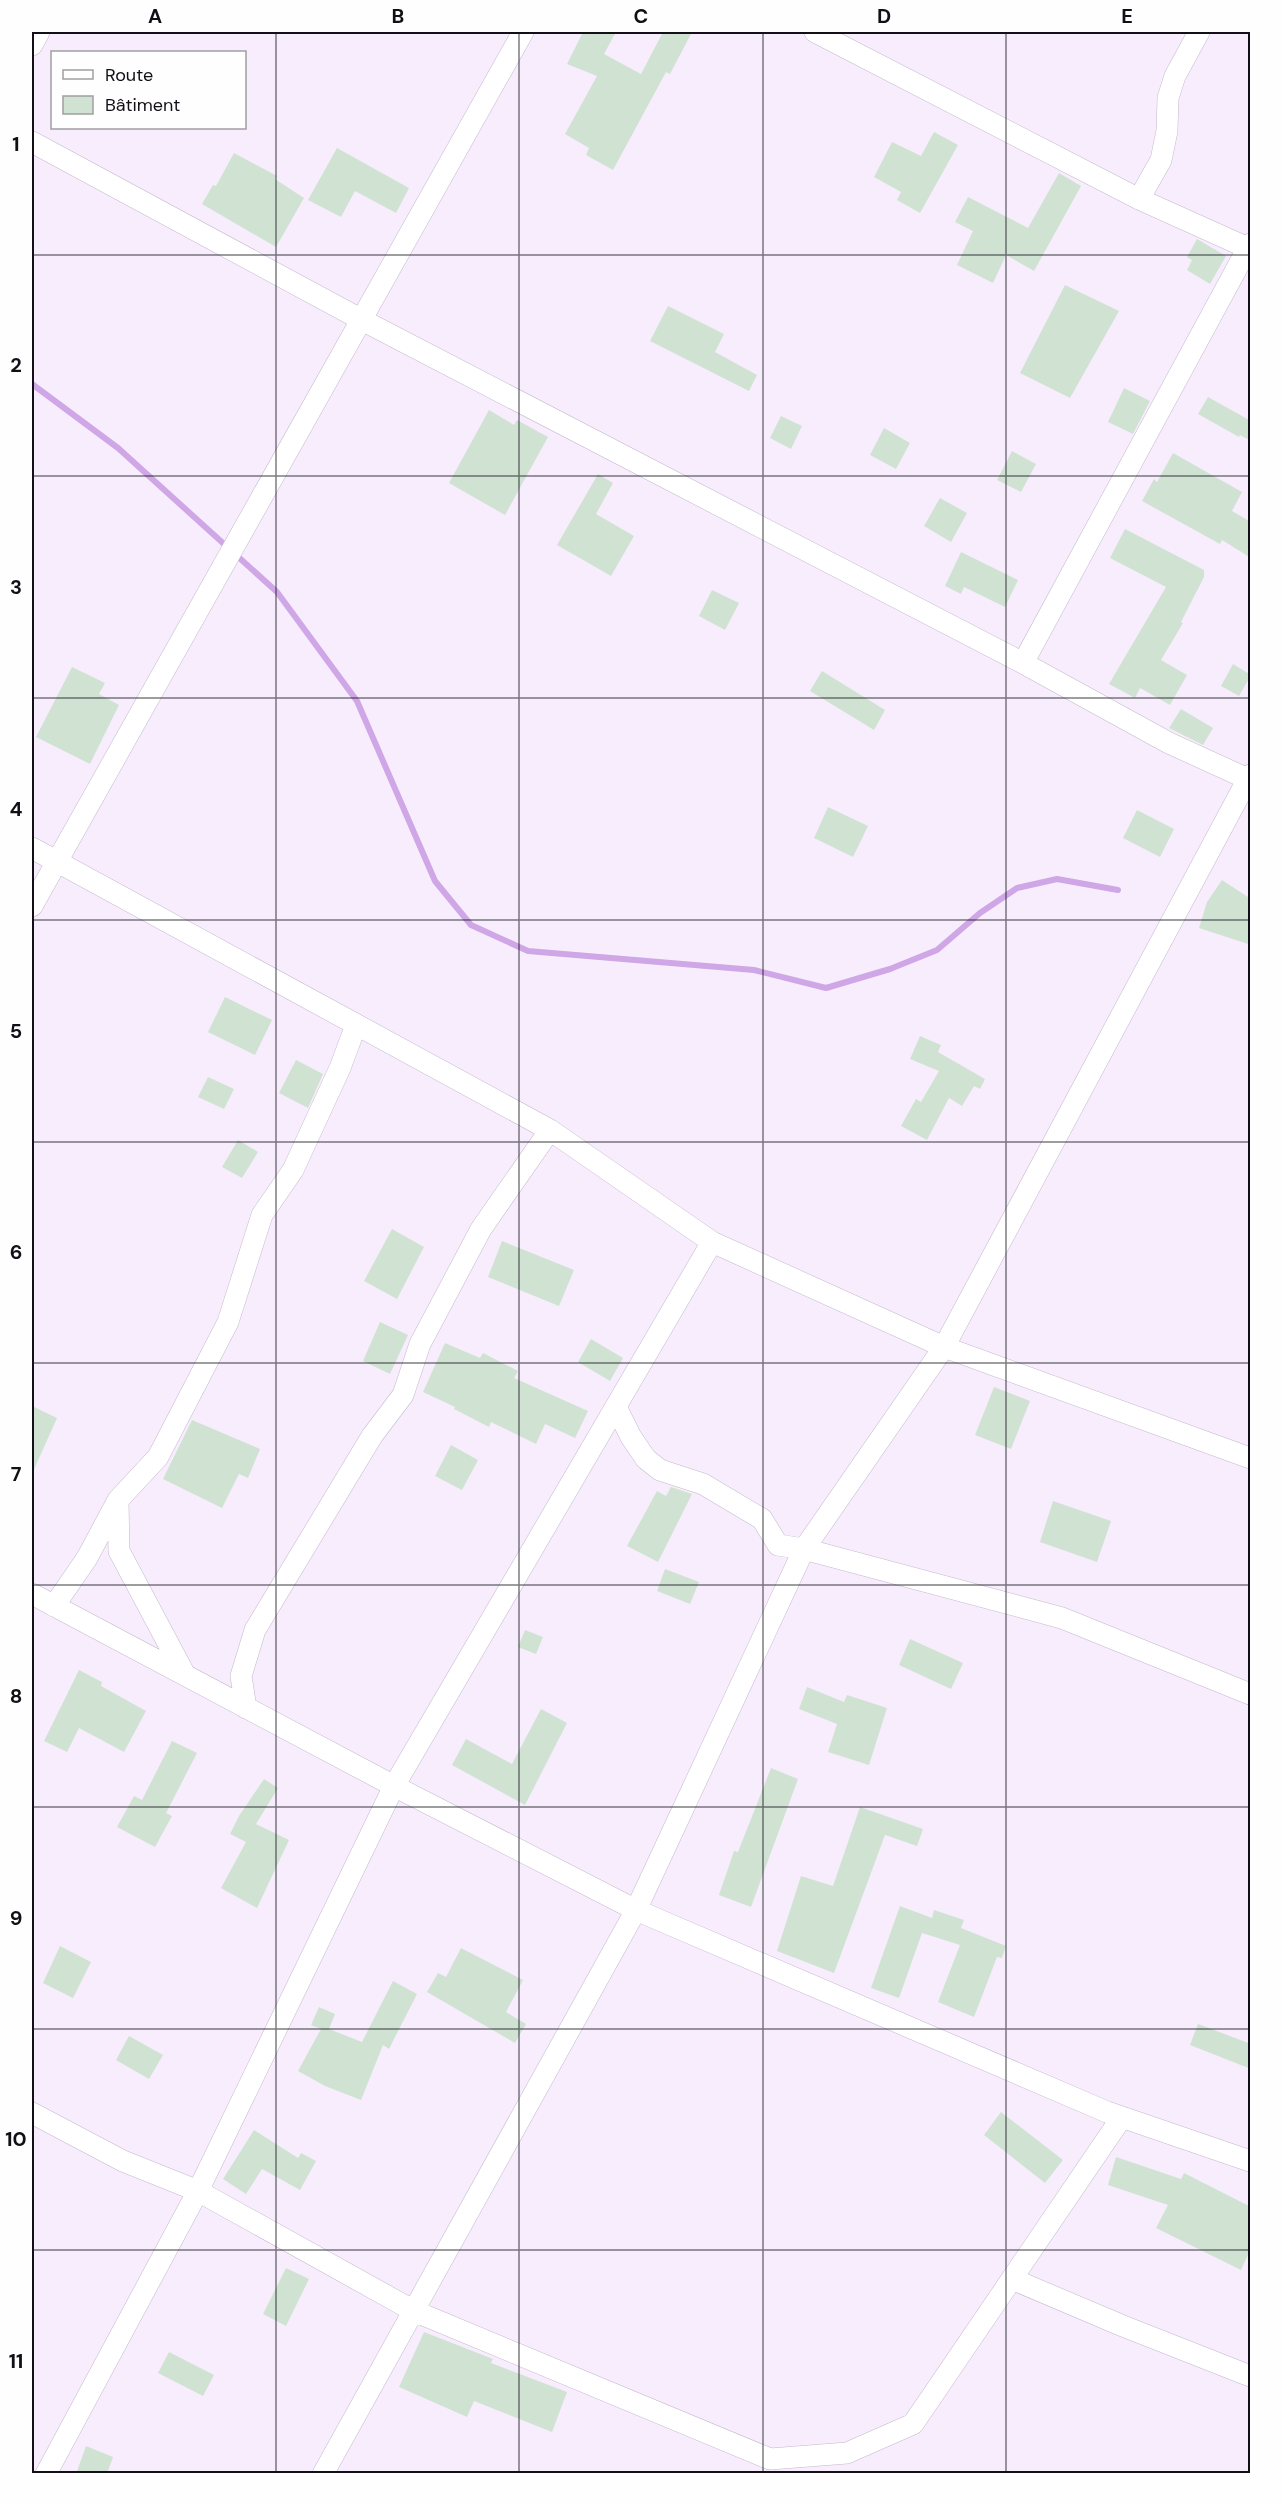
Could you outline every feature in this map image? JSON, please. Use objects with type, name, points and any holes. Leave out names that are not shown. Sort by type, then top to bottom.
[{"type":"street","points":[[32,45],[39,32]]},
{"type":"street","points":[[32,906],[523,32]]},
{"type":"street","points":[[815,32],[1139,199],[1250,246],[1023,663]]},
{"type":"street","points":[[1139,199],[1161,160],[1167,131],[1168,98],[1175,76],[1200,32]]},
{"type":"street","points":[[32,142],[362,320],[1023,663],[1169,742],[1250,778],[944,1347],[804,1548],[636,1910],[323,2474]]},
{"type":"street","points":[[32,848],[550,1130],[712,1242],[944,1347],[1251,1458]]},
{"type":"street","points":[[54,1606],[87,1558],[118,1500],[158,1457],[228,1322],[262,1215],[293,1170],[340,1068],[356,1025]]},
{"type":"street","points":[[246,1708],[241,1676],[255,1630],[372,1436],[403,1395],[420,1344],[481,1228],[550,1130]]},
{"type":"street","points":[[46,2474],[198,2191],[394,1786],[712,1242]]},
{"type":"street","points":[[616,1407],[631,1437],[646,1459],[660,1470],[703,1484],[762,1519],[778,1545],[804,1548],[1062,1618],[1251,1694]]},
{"type":"street","points":[[118,1500],[119,1551],[185,1676]]},
{"type":"street","points":[[32,1594],[394,1786],[636,1910],[1122,2117],[1251,2161]]},
{"type":"street","points":[[32,2113],[123,2161],[198,2191],[414,2311],[770,2459],[847,2453],[913,2424],[1122,2117]]},
{"type":"street","points":[[1012,2279],[1123,2326],[1251,2376]]},
{"type":"building","points":[[583,32],[616,32],[604,54],[641,74],[663,32],[692,32],[670,74],[666,72],[613,170],[586,155],[589,148],[565,134],[597,76],[567,64]]},
{"type":"building","points":[[934,132],[958,145],[920,213],[897,200],[901,192],[874,177],[892,142],[921,156]]},
{"type":"building","points":[[337,148],[409,188],[396,213],[355,191],[341,217],[308,200]]},
{"type":"building","points":[[234,153],[277,176],[275,179],[304,198],[276,247],[202,204],[213,185],[216,186]]},
{"type":"building","points":[[1059,173],[1081,186],[1034,271],[1006,255],[993,283],[957,265],[973,231],[955,222],[968,197],[1028,228]]},
{"type":"building","points":[[1197,239],[1226,256],[1210,284],[1187,270],[1192,260],[1187,257]]},
{"type":"building","points":[[1065,285],[1119,311],[1070,398],[1020,373]]},
{"type":"building","points":[[668,306],[724,334],[715,352],[757,375],[749,391],[650,341]]},
{"type":"building","points":[[1124,388],[1150,401],[1133,434],[1108,422]]},
{"type":"building","points":[[1208,397],[1251,421],[1251,441],[1240,435],[1239,437],[1198,414]]},
{"type":"building","points":[[489,410],[514,425],[517,420],[548,437],[505,515],[449,483]]},
{"type":"building","points":[[781,416],[802,426],[791,449],[770,438]]},
{"type":"building","points":[[884,428],[910,443],[896,469],[870,455]]},
{"type":"building","points":[[1012,451],[1036,464],[1021,492],[997,480]]},
{"type":"building","points":[[1173,453],[1242,492],[1232,511],[1251,522],[1251,558],[1222,540],[1220,544],[1142,501],[1154,479],[1157,482]]},
{"type":"building","points":[[598,474],[613,483],[596,514],[634,536],[611,576],[557,545]]},
{"type":"building","points":[[940,498],[967,513],[951,542],[924,526]]},
{"type":"building","points":[[1125,529],[1204,570],[1204,577],[1181,622],[1183,623],[1161,660],[1187,675],[1170,705],[1140,688],[1135,698],[1109,684],[1166,587],[1110,558]]},
{"type":"building","points":[[961,552],[1018,580],[1005,607],[964,587],[961,594],[945,586]]},
{"type":"building","points":[[712,590],[739,603],[725,630],[699,616]]},
{"type":"building","points":[[1233,664],[1251,675],[1239,696],[1221,686]]},
{"type":"building","points":[[72,667],[105,683],[99,694],[119,705],[90,764],[36,737]]},
{"type":"building","points":[[822,671],[885,710],[874,730],[810,691]]},
{"type":"building","points":[[1181,709],[1213,728],[1203,745],[1169,728]]},
{"type":"building","points":[[828,807],[868,826],[853,857],[814,838]]},
{"type":"building","points":[[1137,810],[1174,829],[1160,857],[1123,838]]},
{"type":"building","points":[[1222,880],[1251,899],[1251,945],[1199,928],[1207,902]]},
{"type":"building","points":[[225,997],[272,1020],[255,1055],[208,1032]]},
{"type":"building","points":[[920,1036],[941,1045],[938,1052],[985,1079],[980,1089],[974,1086],[962,1106],[949,1098],[927,1140],[901,1126],[916,1099],[921,1102],[939,1071],[910,1059]]},
{"type":"building","points":[[296,1060],[323,1074],[308,1108],[279,1093]]},
{"type":"building","points":[[208,1077],[234,1089],[224,1109],[198,1097]]},
{"type":"building","points":[[238,1140],[258,1152],[242,1178],[222,1167]]},
{"type":"building","points":[[392,1229],[424,1247],[397,1299],[364,1281]]},
{"type":"building","points":[[502,1241],[574,1270],[559,1306],[488,1277]]},
{"type":"building","points":[[380,1322],[408,1335],[390,1374],[363,1361]]},
{"type":"building","points":[[591,1339],[623,1358],[610,1381],[578,1362]]},
{"type":"building","points":[[445,1343],[480,1358],[483,1353],[518,1371],[514,1378],[588,1411],[575,1438],[545,1424],[536,1444],[491,1422],[489,1427],[423,1392]]},
{"type":"building","points":[[994,1387],[1030,1401],[1011,1449],[975,1435]]},
{"type":"building","points":[[32,1406],[57,1418],[32,1474]]},
{"type":"building","points":[[192,1420],[260,1449],[248,1478],[239,1474],[222,1508],[163,1479]]},
{"type":"building","points":[[451,1445],[478,1460],[462,1490],[435,1476]]},
{"type":"building","points":[[671,1487],[692,1494],[658,1562],[627,1546],[657,1491],[666,1496]]},
{"type":"building","points":[[1053,1501],[1111,1521],[1097,1562],[1040,1542]]},
{"type":"building","points":[[665,1569],[699,1582],[690,1604],[657,1591]]},
{"type":"building","points":[[525,1630],[543,1637],[536,1654],[518,1647]]},
{"type":"building","points":[[910,1639],[963,1663],[951,1689],[899,1665]]},
{"type":"building","points":[[79,1670],[102,1682],[101,1686],[146,1711],[124,1752],[79,1728],[67,1752],[44,1741]]},
{"type":"building","points":[[807,1687],[844,1702],[847,1695],[887,1708],[869,1765],[828,1752],[837,1724],[799,1709]]},
{"type":"building","points":[[541,1709],[567,1723],[525,1805],[452,1765],[466,1739],[512,1764]]},
{"type":"building","points":[[172,1741],[197,1753],[166,1813],[172,1816],[155,1847],[117,1827],[134,1796],[142,1800]]},
{"type":"building","points":[[771,1768],[798,1779],[751,1907],[719,1895],[734,1851],[738,1852]]},
{"type":"building","points":[[264,1779],[278,1788],[256,1824],[289,1840],[257,1908],[221,1888],[246,1842],[230,1834],[239,1816]]},
{"type":"building","points":[[860,1807],[923,1829],[917,1846],[885,1835],[834,1973],[777,1951],[801,1876],[833,1886]]},
{"type":"building","points":[[900,1906],[932,1918],[934,1910],[964,1920],[961,1928],[1006,1946],[1002,1958],[997,1957],[974,2017],[938,2002],[960,1945],[922,1933],[899,1998],[871,1988]]},
{"type":"building","points":[[60,1946],[91,1962],[73,1998],[43,1983]]},
{"type":"building","points":[[461,1948],[523,1980],[506,2012],[526,2024],[515,2043],[427,1992],[438,1973],[446,1977]]},
{"type":"building","points":[[393,1981],[417,1994],[389,2049],[383,2045],[361,2100],[325,2086],[298,2071],[321,2029],[311,2025],[319,2007],[335,2014],[329,2029],[362,2042]]},
{"type":"building","points":[[1198,2024],[1251,2044],[1251,2069],[1190,2045]]},
{"type":"building","points":[[129,2036],[163,2055],[149,2079],[116,2060]]},
{"type":"building","points":[[1001,2112],[1063,2160],[1045,2183],[984,2135]]},
{"type":"building","points":[[254,2130],[298,2158],[301,2153],[316,2161],[300,2190],[262,2169],[246,2194],[223,2179]]},
{"type":"building","points":[[1116,2157],[1181,2179],[1184,2173],[1251,2207],[1251,2248],[1241,2270],[1156,2228],[1168,2205],[1108,2185]]},
{"type":"building","points":[[286,2268],[309,2279],[286,2326],[263,2314]]},
{"type":"building","points":[[424,2332],[493,2359],[491,2363],[567,2392],[552,2432],[474,2401],[467,2417],[399,2387]]},
{"type":"building","points":[[169,2352],[214,2375],[203,2396],[158,2373]]},
{"type":"building","points":[[86,2446],[113,2457],[107,2474],[76,2474]]},
{"type":"waterway","points":[[32,384],[118,448],[277,592],[357,701],[435,881],[471,925],[528,951],[754,970],[826,988],[890,969],[937,950],[980,913],[1017,888],[1057,879],[1118,890]]}]
